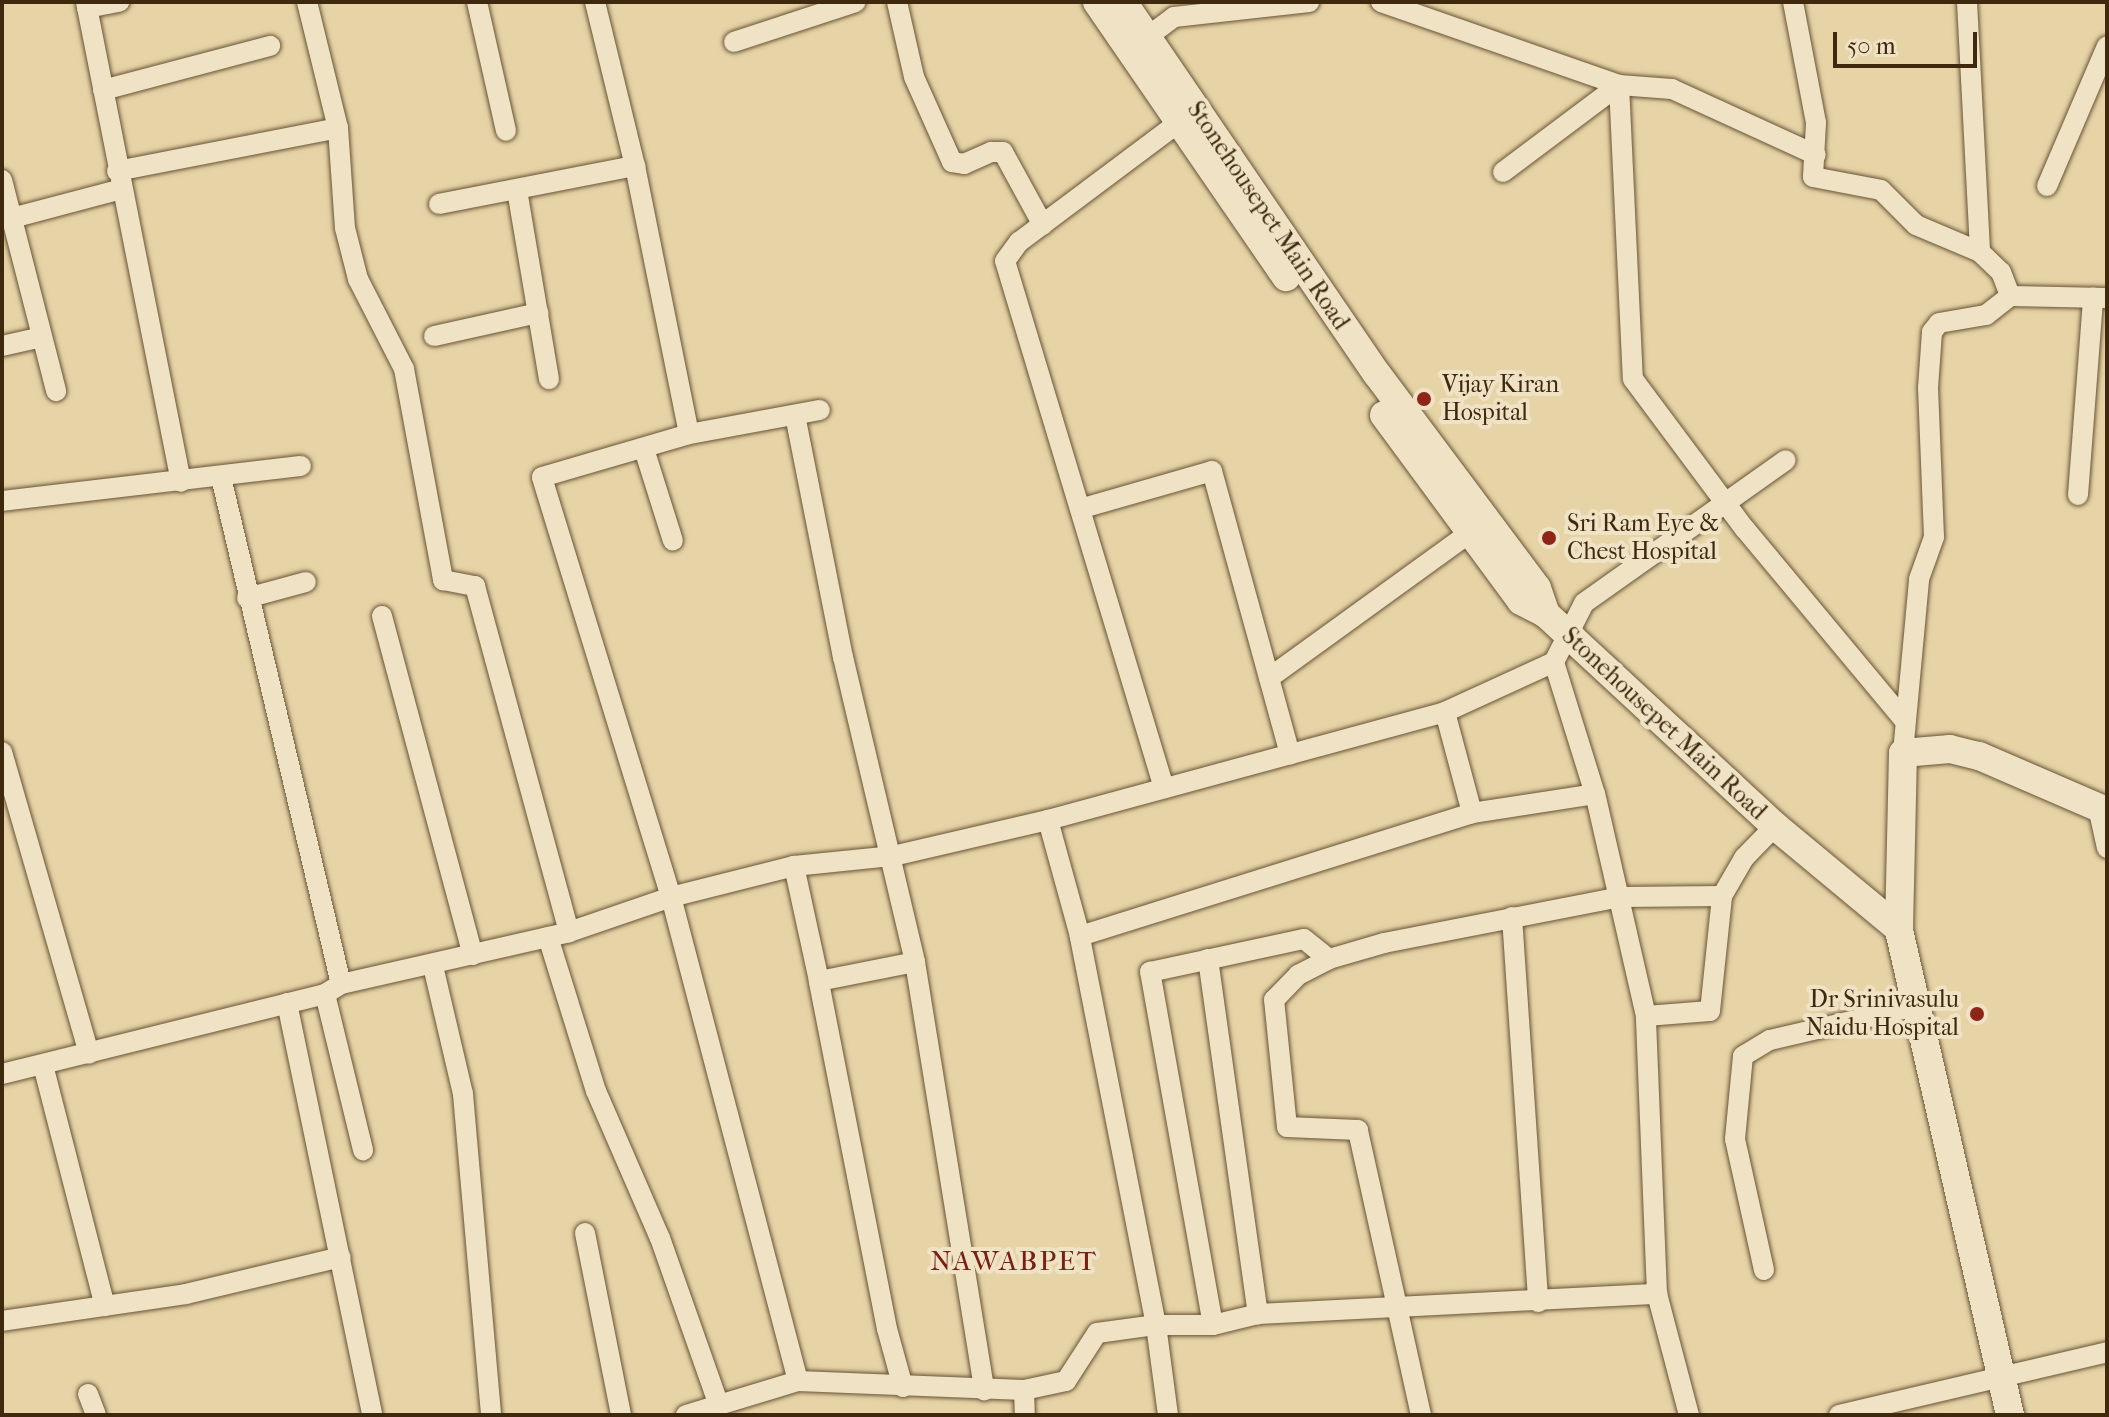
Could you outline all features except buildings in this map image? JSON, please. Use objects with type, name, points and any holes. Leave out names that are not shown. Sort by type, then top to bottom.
[{"type":"main road","points":[[1097,2],[1138,45]]},
{"type":"main road","name":"Stonehousepet Main Road","points":[[1123,2],[1138,45],[1186,117],[1445,483],[1537,588],[1546,614],[1775,826],[1899,929]]},
{"type":"main road","points":[[1445,483],[1469,533],[1521,601],[1546,614]]},
{"type":"main road","points":[[2010,1415],[1899,929],[1903,753],[1950,749],[1979,756],[2103,809]]},
{"type":"street","points":[[119,2],[87,5],[119,180],[181,482]]},
{"type":"street","points":[[307,2],[338,128],[345,228],[358,279],[404,369],[443,580],[475,586],[596,1091],[660,1238],[719,1406]]},
{"type":"street","points":[[477,2],[506,131]]},
{"type":"street","points":[[595,2],[635,166],[689,434]]},
{"type":"street","points":[[734,42],[856,2]]},
{"type":"street","points":[[897,2],[914,77],[952,162],[964,164],[991,152],[1003,152],[1043,225]]},
{"type":"street","points":[[1138,45],[1174,17],[1309,2]]},
{"type":"street","points":[[1381,2],[1619,85],[1672,89],[1816,155]]},
{"type":"street","points":[[1793,2],[1816,123],[1813,177],[1881,190],[1916,225],[1980,252],[2001,272],[2010,296]]},
{"type":"street","points":[[1967,2],[1980,252]]},
{"type":"street","points":[[103,90],[270,46]]},
{"type":"street","points":[[2047,186],[2107,46]]},
{"type":"street","points":[[1503,172],[1619,85]]},
{"type":"street","points":[[1619,85],[1633,379],[1727,504],[1905,721]]},
{"type":"street","points":[[1164,788],[1083,508],[1037,375],[1005,261],[1019,242],[1186,117]]},
{"type":"street","points":[[12,218],[119,180],[338,128]]},
{"type":"street","points":[[439,204],[635,166]]},
{"type":"street","points":[[2,180],[56,391]]},
{"type":"street","points":[[517,190],[549,379]]},
{"type":"street","points":[[1903,753],[1919,579],[1934,537],[1928,388],[1932,332],[1939,323],[1986,315],[2010,296],[2100,298],[2078,495]]},
{"type":"street","points":[[434,336],[538,313]]},
{"type":"street","points":[[2,346],[42,337]]},
{"type":"street","points":[[798,1381],[671,897],[542,477],[689,434],[820,410]]},
{"type":"street","points":[[795,415],[843,657],[893,856],[915,962],[984,1390]]},
{"type":"street","points":[[644,449],[673,541]]},
{"type":"street","points":[[1689,1415],[1657,1294],[1646,1016],[1595,794],[1554,662],[1584,603],[1786,460]]},
{"type":"street","points":[[2,501],[301,466]]},
{"type":"street","points":[[1083,508],[1212,471],[1290,754]]},
{"type":"street","points":[[221,477],[333,989],[363,1150]]},
{"type":"street","points":[[1269,678],[1469,533]]},
{"type":"street","points":[[247,598],[306,582]]},
{"type":"street","points":[[382,616],[473,955]]},
{"type":"street","points":[[2,1074],[559,935],[671,897],[794,866],[893,856],[1048,820],[1445,712],[1554,662]]},
{"type":"street","points":[[1445,712],[1472,813]]},
{"type":"street","points":[[2,752],[89,1054]]},
{"type":"street","points":[[1080,936],[1472,813],[1595,794]]},
{"type":"street","points":[[2103,809],[2107,848]]},
{"type":"street","points":[[1048,820],[1080,936],[1156,1325],[1168,1415]]},
{"type":"street","points":[[1646,1016],[1710,1011],[1722,896],[1744,858],[1775,826]]},
{"type":"street","points":[[794,866],[887,1329],[903,1387]]},
{"type":"street","points":[[1421,1415],[1358,1130],[1287,1127],[1274,1000],[1298,975],[1329,959],[1512,917],[1621,897],[1722,896]]},
{"type":"street","points":[[1512,917],[1538,1302]]},
{"type":"street","points":[[1213,1325],[1150,972],[1304,939],[1329,959]]},
{"type":"street","points":[[1208,959],[1258,1314]]},
{"type":"street","points":[[819,981],[915,962]]},
{"type":"street","points":[[433,966],[463,1094],[491,1415]]},
{"type":"street","points":[[287,1003],[372,1415]]},
{"type":"street","points":[[1764,1270],[1735,1139],[1743,1056],[1770,1040],[1916,1006]]},
{"type":"street","points":[[43,1065],[105,1306]]},
{"type":"street","points":[[585,1233],[621,1415]]},
{"type":"street","points":[[2,1321],[186,1294],[341,1257]]},
{"type":"street","points":[[686,1415],[798,1381],[1024,1390],[1066,1381],[1097,1333],[1156,1325],[1213,1325],[1258,1314],[1657,1294]]},
{"type":"street","points":[[1839,1415],[2107,1352]]},
{"type":"street","points":[[1024,1390],[1025,1415]]},
{"type":"street","points":[[88,1394],[96,1415]]},
{"type":"place","name":"Vijay Kiran Hospital","points":[[1424,399]]},
{"type":"place","name":"Sri Ram Eye & Chest Hospital","points":[[1549,538]]},
{"type":"place","name":"Dr Srinivasulu Naidu Hospital","points":[[1977,1014]]},
{"type":"district","name":"NAWABPET","points":[[1014,1261]]}]
